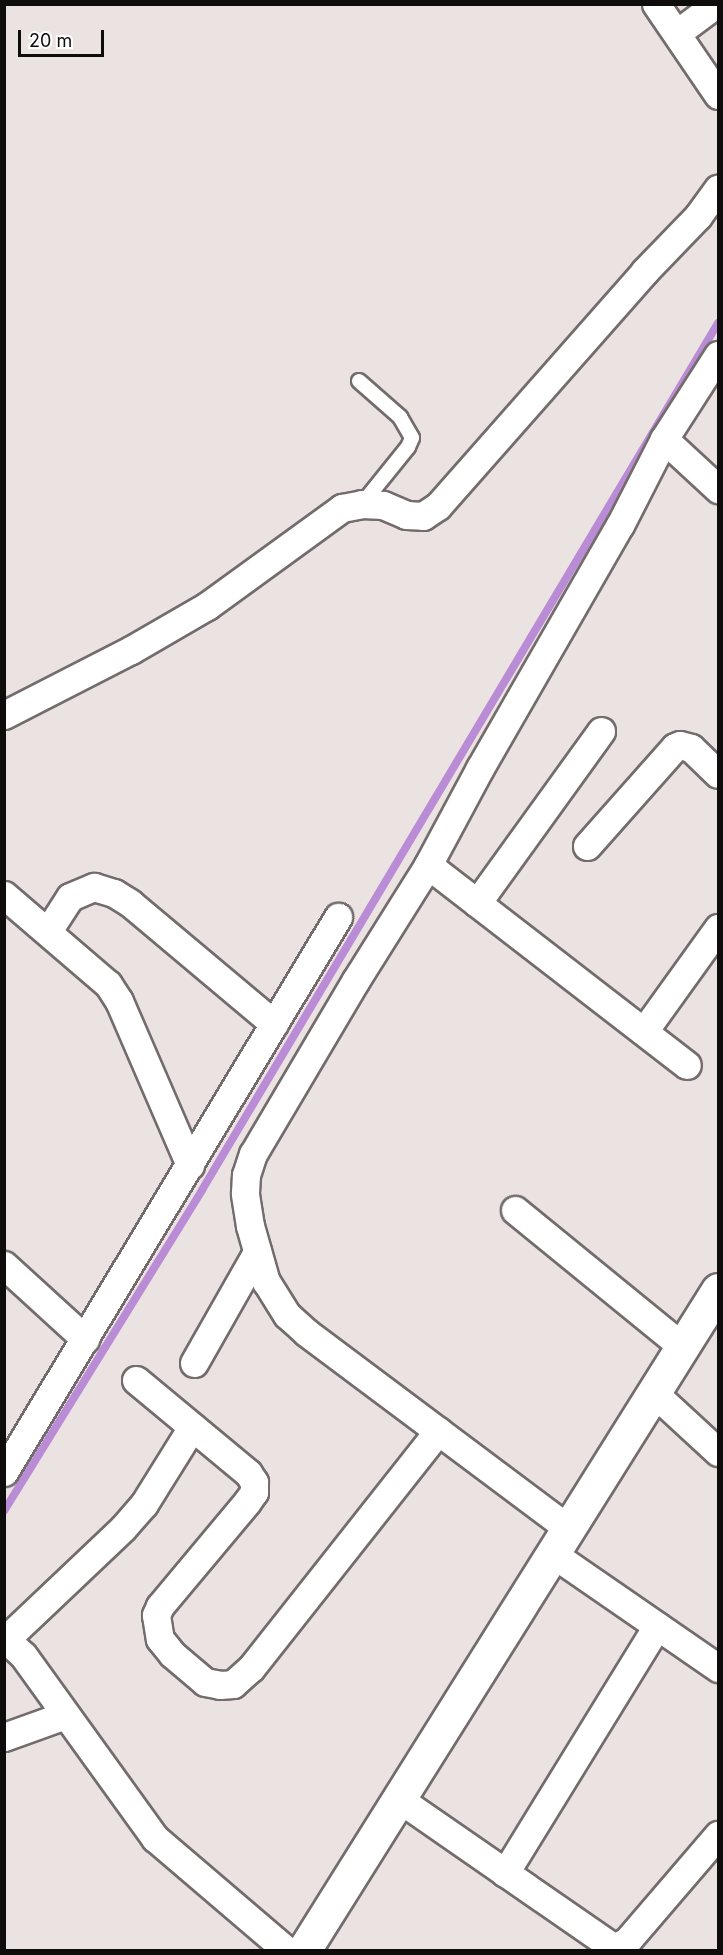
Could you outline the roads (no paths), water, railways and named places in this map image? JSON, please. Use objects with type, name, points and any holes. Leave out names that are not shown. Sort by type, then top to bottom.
[{"type":"street","points":[[656,4],[718,95]]},
{"type":"street","points":[[677,33],[716,4]]},
{"type":"street","points":[[4,715],[167,630],[207,606],[342,508],[362,504],[383,505],[406,515],[423,516],[438,506],[644,272],[698,216],[718,188]]},
{"type":"street","points":[[718,355],[664,439],[620,525],[480,768],[428,865],[356,980],[253,1154],[246,1175],[245,1194],[266,1282],[287,1315],[438,1431],[657,1626],[718,1668]]},
{"type":"street","points":[[664,439],[718,489]]},
{"type":"street","points":[[477,903],[601,731]]},
{"type":"street","points":[[587,846],[675,747],[680,745],[690,748],[718,774]]},
{"type":"street","points":[[428,865],[687,1065]]},
{"type":"street","points":[[48,931],[70,897],[94,887],[114,893],[130,903],[274,1024]]},
{"type":"street","points":[[4,895],[92,968],[114,993],[190,1165]]},
{"type":"street","points":[[4,1472],[338,917]]},
{"type":"street","points":[[644,1031],[718,928]]},
{"type":"street","points":[[515,1210],[683,1347]]},
{"type":"street","points":[[194,1363],[257,1252]]},
{"type":"street","points":[[4,1265],[85,1338]]},
{"type":"street","points":[[304,1950],[718,1290]]},
{"type":"street","points":[[136,1380],[248,1473],[254,1482],[254,1492],[160,1606],[156,1615],[160,1639],[172,1654],[205,1682],[220,1685],[233,1684],[251,1668],[438,1431]]},
{"type":"street","points":[[654,1393],[718,1452]]},
{"type":"street","points":[[192,1427],[144,1504],[123,1528],[5,1639],[23,1655],[154,1838],[286,1950]]},
{"type":"street","points":[[505,1873],[657,1626]]},
{"type":"street","points":[[4,1737],[65,1715]]},
{"type":"street","points":[[399,1798],[602,1941],[618,1948],[627,1941],[718,1835]]},
{"type":"lane","points":[[359,381],[400,417],[412,438],[408,447],[362,504]]},
{"type":"waterway","points":[[4,1511],[202,1190],[718,323]]}]
